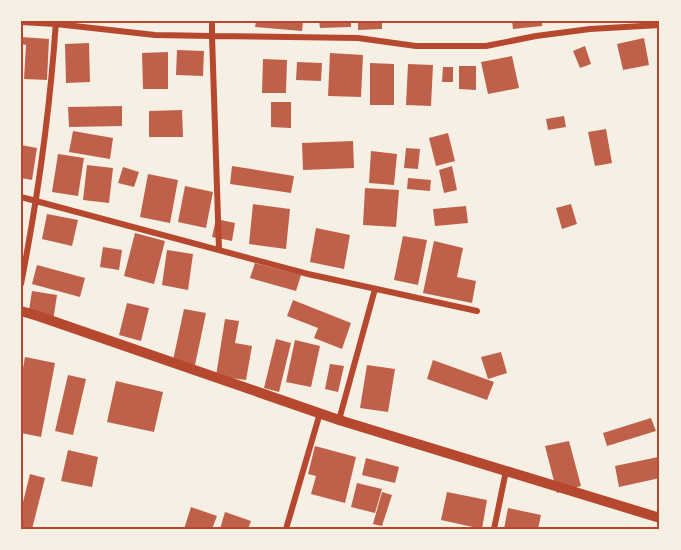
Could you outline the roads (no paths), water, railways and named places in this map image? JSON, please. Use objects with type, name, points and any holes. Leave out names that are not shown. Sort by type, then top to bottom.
[{"type":"street","points":[[212,21],[219,249]]},
{"type":"street","points":[[21,22],[56,22],[155,35],[358,38],[416,46],[486,46],[536,36],[590,29],[660,25]]},
{"type":"street","points":[[21,284],[47,125],[56,22]]},
{"type":"street","points":[[21,197],[308,274],[477,311]]},
{"type":"street","points":[[339,420],[375,289]]},
{"type":"street","points":[[21,311],[339,420],[660,518]]},
{"type":"street","points":[[286,529],[320,413]]},
{"type":"street","points":[[494,529],[506,471]]}]
